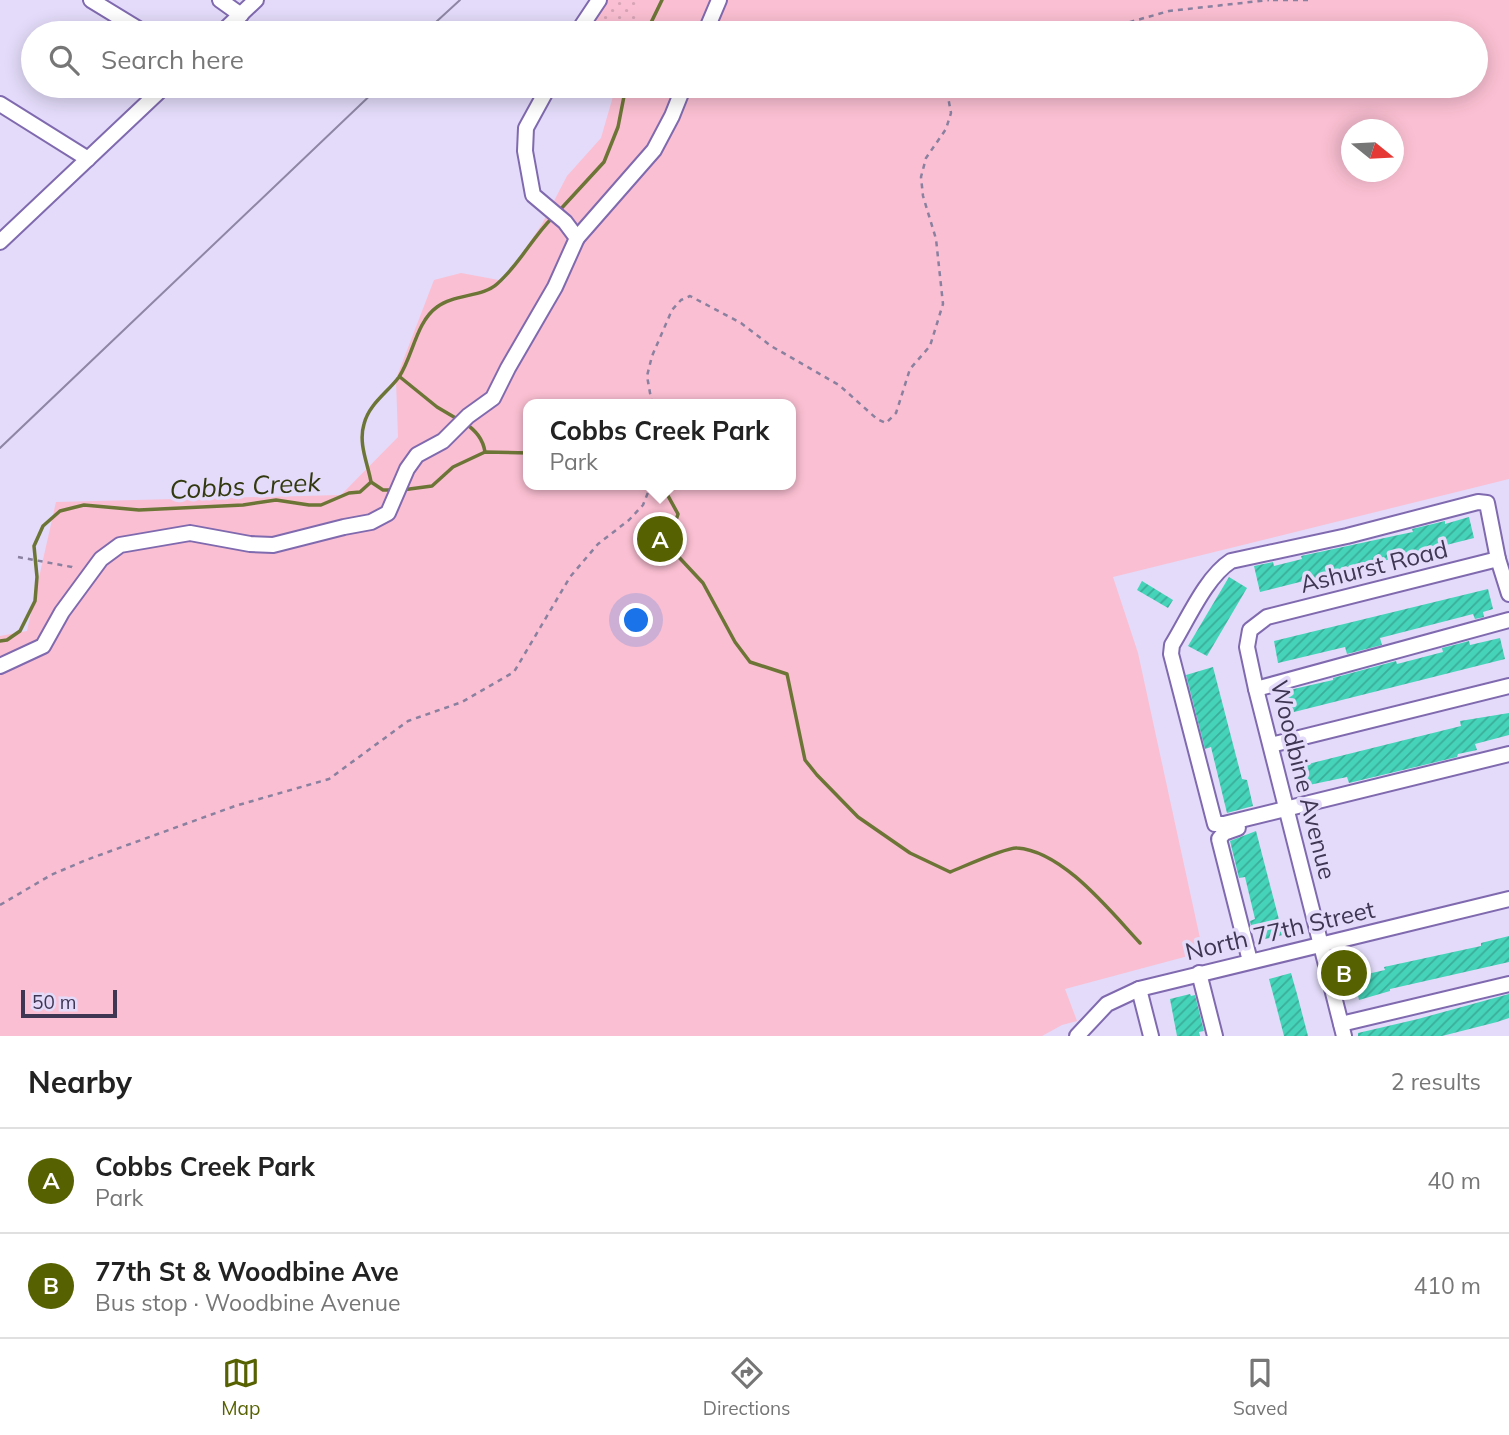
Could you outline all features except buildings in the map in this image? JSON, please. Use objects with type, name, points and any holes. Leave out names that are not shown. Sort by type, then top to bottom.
[{"type":"street","points":[[91,0],[125,21]]},
{"type":"street","points":[[220,0],[241,15]]},
{"type":"street","points":[[234,21],[256,0]]},
{"type":"street","points":[[586,21],[599,0]]},
{"type":"street","points":[[710,21],[719,0]]},
{"type":"street","points":[[0,242],[152,98]]},
{"type":"street","points":[[542,98],[526,128],[525,151],[533,195],[565,222],[577,238]]},
{"type":"street","points":[[0,666],[43,646],[62,612],[101,559],[120,545],[190,533],[250,544],[273,545],[371,523],[388,513],[417,455],[443,441],[468,416],[493,398],[555,287],[577,238],[654,150],[679,98]]},
{"type":"street","points":[[0,104],[88,159]]},
{"type":"street","points":[[1288,812],[1216,824],[1171,654],[1172,645],[1220,568],[1231,561],[1347,536],[1478,502],[1487,503],[1509,594]]},
{"type":"street","name":"Ashurst Road","points":[[1261,622],[1267,617],[1499,559]]},
{"type":"street","points":[[1256,689],[1509,620]]},
{"type":"street","name":"Woodbine Avenue","points":[[1261,622],[1250,630],[1247,647],[1343,1030]]},
{"type":"street","points":[[1271,745],[1509,686]]},
{"type":"street","points":[[1250,961],[1219,836],[1288,812],[1509,754]]},
{"type":"street","name":"North 77th Street","points":[[1084,1033],[1107,1004],[1139,989],[1509,899]]},
{"type":"street","points":[[1199,973],[1215,1036]]},
{"type":"street","points":[[1343,1030],[1509,984]]},
{"type":"street","points":[[1139,989],[1151,1036]]},
{"type":"path","points":[[1134,21],[1169,11],[1271,0],[1312,0]]},
{"type":"path","points":[[651,399],[647,376],[652,356],[672,310],[681,300],[690,296],[741,323],[771,346],[839,384],[877,419],[886,423],[896,413],[910,369],[930,346],[943,304],[936,239],[923,196],[921,177],[926,158],[946,129],[951,113],[949,98]]},
{"type":"path","points":[[0,905],[51,875],[86,860],[235,806],[328,779],[408,721],[462,702],[486,690],[514,672],[569,577],[598,544],[629,520],[643,505],[649,490]]},
{"type":"path","points":[[18,557],[72,566]]},
{"type":"shaded area","points":[[589,0],[771,0],[758,21],[578,21]]},
{"type":"shaded area","points":[[641,0],[1509,0],[1509,479],[1113,577],[1138,653],[1203,952],[1065,989],[1077,1021],[1062,1025],[1042,1036],[0,1036],[0,636],[27,631],[56,502],[341,495],[398,437],[396,379],[434,280],[461,273],[504,281],[542,224],[567,176],[601,138],[613,98],[1488,98],[1488,21],[635,21]]},
{"type":"waterway","name":"Cobbs Creek","points":[[652,21],[662,0]]},
{"type":"waterway","name":"Cobbs Creek","points":[[558,212],[604,162],[618,127],[624,98]]},
{"type":"waterway","name":"Cobbs Creek","points":[[0,641],[7,640],[20,631],[35,601],[37,577],[34,546],[43,526],[60,511],[84,505],[139,510],[243,505],[276,500],[321,505],[349,493],[360,492],[371,482],[362,439],[366,417],[404,369],[424,321],[444,303],[484,291],[497,284],[552,218]]},
{"type":"waterway","points":[[400,377],[437,407],[459,420]]},
{"type":"waterway","points":[[465,423],[483,443],[485,452]]},
{"type":"waterway","points":[[402,490],[432,486],[453,467],[485,452],[523,453]]},
{"type":"waterway","points":[[371,482],[383,490],[394,490]]},
{"type":"waterway","points":[[659,490],[667,494],[678,514],[672,533],[675,553],[703,583],[735,642],[750,662],[787,674],[805,760],[858,817],[910,853],[950,872],[1011,849],[1034,852],[1068,871],[1100,900],[1140,943]]},
{"type":"tram line","points":[[437,21],[460,0]]},
{"type":"tram line","points":[[0,448],[367,98]]},
{"type":"place","name":"Cobbs Creek Park","points":[[660,539]]},
{"type":"place","name":"77th St & Woodbine Ave","points":[[1344,973]]}]
